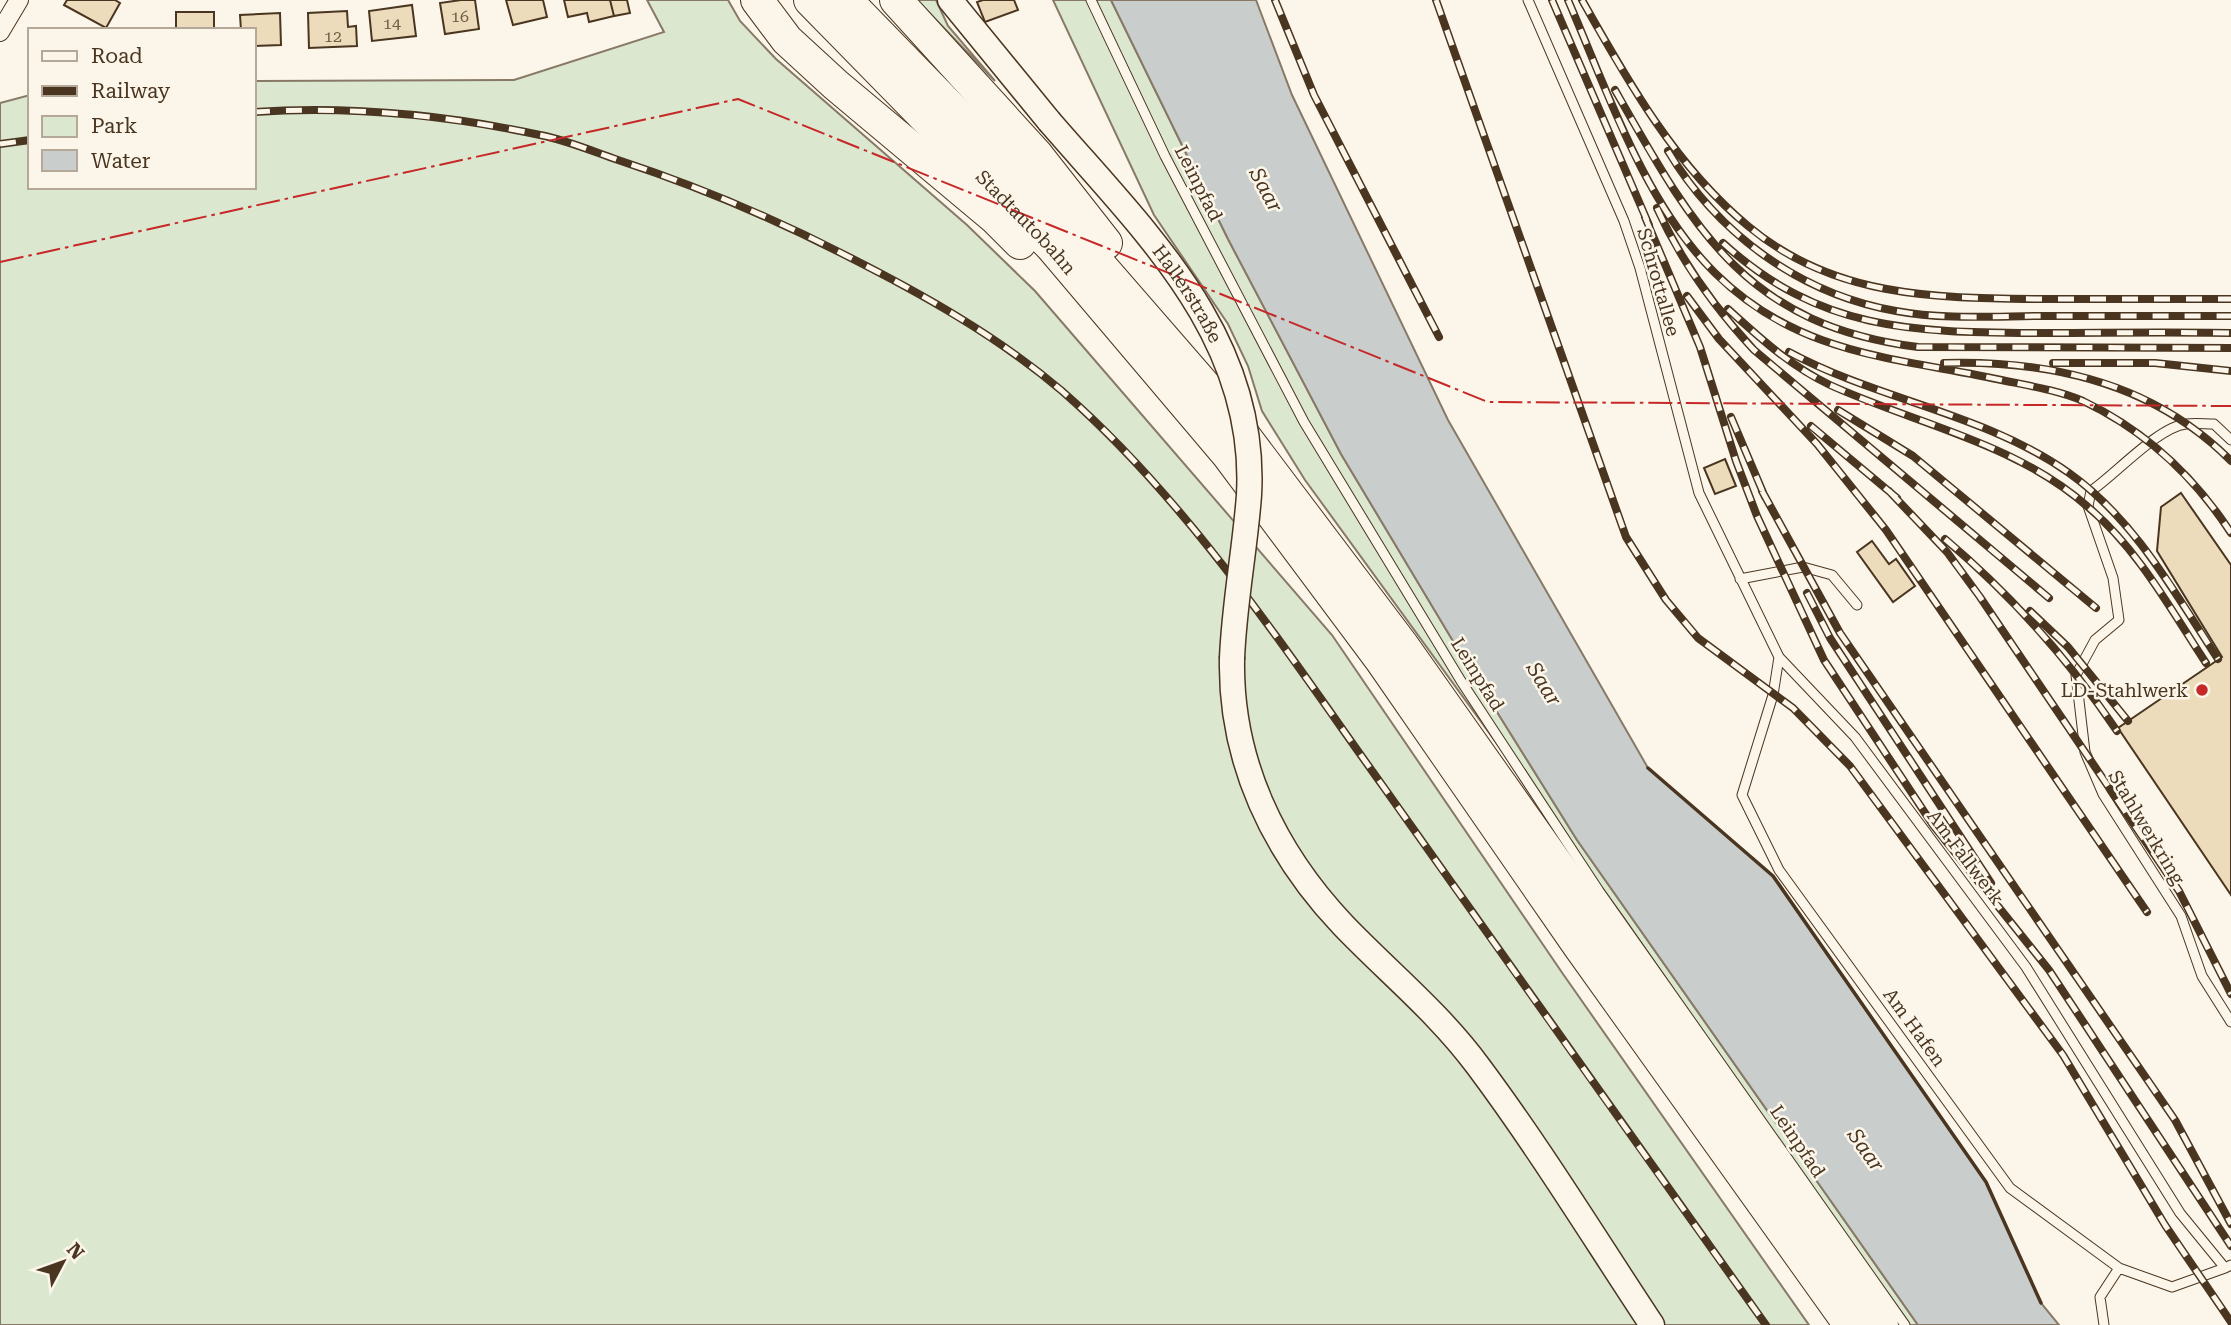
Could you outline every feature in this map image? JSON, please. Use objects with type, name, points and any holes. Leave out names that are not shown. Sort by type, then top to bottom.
[{"type":"highway","points":[[757,0],[797,49],[995,218],[1130,354],[1186,405]]},
{"type":"highway","name":"Stadtautobahn","points":[[810,0],[1051,246],[1228,455],[1315,550]]},
{"type":"highway","points":[[846,0],[1066,226],[1218,401]]},
{"type":"highway","points":[[896,0],[1037,155],[1145,293],[1315,550],[1381,660],[1579,946],[1850,1325]]},
{"type":"highway","points":[[1315,550],[1411,657],[1882,1325]]},
{"type":"street","points":[[0,32],[19,0]]},
{"type":"street","name":"Hallerstraße","points":[[950,0],[1049,121],[1156,244],[1203,308],[1227,358],[1240,400],[1247,450],[1249,494],[1231,659],[1233,702],[1246,765],[1266,817],[1284,851],[1310,888],[1335,916],[1445,1025],[1479,1066],[1652,1325]]},
{"type":"lane","name":"Leinpfad","points":[[1091,0],[1177,180],[1304,422],[1461,681],[1599,891],[1905,1325]]},
{"type":"lane","name":"Schrottallee","points":[[1528,0],[1624,221],[1640,268],[1699,493],[1740,579]]},
{"type":"lane","name":"Stahlwerkring","points":[[2231,440],[2214,424],[2176,426],[2148,442],[2118,472],[2091,491],[2088,506],[2113,578],[2119,620],[2095,640],[2076,675],[2085,752],[2103,794],[2181,916],[2202,976],[2231,1022]]},
{"type":"lane","points":[[1740,579],[1803,567],[1832,575],[1857,605]]},
{"type":"lane","name":"Am Fallwerk","points":[[1740,579],[1779,657],[1854,737],[2026,967],[2180,1213],[2228,1266]]},
{"type":"lane","name":"Am Hafen","points":[[1779,657],[1773,695],[1742,795],[1779,870],[2010,1188],[2119,1268],[2172,1287],[2228,1266]]},
{"type":"lane","points":[[2104,1325],[2100,1297],[2119,1268]]},
{"type":"green space","points":[[647,0],[728,0],[740,21],[776,59],[967,225],[1035,291],[1332,635],[1563,974],[1809,1325],[0,1325],[0,103],[28,96],[28,189],[256,189],[256,81],[514,80],[664,32]]},
{"type":"green space","points":[[917,0],[936,0],[948,26],[995,81]]},
{"type":"green space","points":[[1053,0],[1111,0],[1228,239],[1341,454],[1459,651],[1577,840],[1918,1325],[1907,1325],[1624,918],[1305,480],[1262,411],[1248,366],[1228,324],[1154,215]]},
{"type":"water","name":"Saar","points":[[1111,0],[1256,0],[1292,95],[1448,420],[1648,768],[1773,876],[1986,1182],[2041,1303],[2059,1325],[1918,1325],[1577,840],[1459,651],[1341,454],[1228,239]]},
{"type":"building","points":[[67,0],[115,0],[120,3],[106,28],[64,5]]},
{"type":"building","points":[[475,0],[479,29],[445,34],[440,3]]},
{"type":"building","points":[[506,0],[543,0],[547,17],[513,25]]},
{"type":"building","points":[[564,0],[610,0],[614,16],[589,22],[587,13],[568,17]]},
{"type":"building","points":[[610,0],[627,0],[630,13],[614,16]]},
{"type":"building","points":[[1014,0],[1018,10],[985,22],[977,2]]},
{"type":"building","points":[[412,5],[416,36],[372,41],[369,11]]},
{"type":"building","points":[[347,11],[348,27],[356,26],[357,46],[309,48],[308,13]]},
{"type":"building","points":[[176,12],[214,12],[214,28],[176,28]]},
{"type":"building","points":[[280,13],[281,45],[256,46],[256,28],[241,28],[240,15]]},
{"type":"building","points":[[1725,459],[1736,486],[1715,494],[1704,468]]},
{"type":"building","name":"LD-Stahlwerk","points":[[2181,493],[2231,565],[2231,895],[2118,728],[2222,657],[2157,551],[2161,507]]},
{"type":"building","points":[[1872,541],[1889,564],[1896,559],[1915,586],[1893,602],[1857,552]]},
{"type":"railway","points":[[1275,0],[1314,95],[1439,337]]},
{"type":"railway","points":[[1436,0],[1626,537],[1666,600],[1698,638],[1793,708],[1850,766],[2063,1055],[2165,1225],[2231,1322]]},
{"type":"railway","points":[[1552,0],[1649,225]]},
{"type":"railway","points":[[1568,0],[1613,107],[1648,180],[1690,245],[1715,273],[1747,301],[1781,322],[1852,350],[2035,387],[2083,401],[2127,426],[2166,456],[2201,492],[2231,533]]},
{"type":"railway","points":[[1582,0],[1635,91],[1698,177],[1748,226],[1781,250],[1816,268],[1852,281],[1927,295],[2005,299],[2231,299]]},
{"type":"railway","points":[[1615,90],[1671,186],[1700,227],[1731,262],[1767,293],[1809,317],[1859,335],[1918,347],[2231,348]]},
{"type":"railway","points":[[256,112],[361,111],[469,122],[550,137],[647,170],[761,215],[902,285],[985,334],[1062,391],[1153,481],[1235,581],[1766,1325]]},
{"type":"railway","points":[[0,144],[28,140]]},
{"type":"railway","points":[[1668,151],[1711,209],[1737,234],[1795,275],[1861,303],[1914,314],[1951,317],[2231,316]]},
{"type":"railway","points":[[1657,208],[1700,283],[1754,350],[2049,598]]},
{"type":"railway","points":[[1645,217],[1700,347],[1736,461],[1757,516],[1824,660],[1933,825],[2049,970],[2231,1246]]},
{"type":"railway","points":[[1723,243],[1759,272],[1795,294],[1832,310],[1869,321],[1948,331],[2231,333]]},
{"type":"railway","points":[[1687,296],[1719,339],[1817,444],[1886,530],[2147,912]]},
{"type":"railway","points":[[1728,309],[1776,351],[1830,385],[1997,451],[2060,485],[2088,507],[2123,542],[2153,581],[2206,663]]},
{"type":"railway","points":[[1789,352],[1823,369],[2003,436],[2069,473],[2114,512],[2134,535],[2218,659]]},
{"type":"railway","points":[[1944,363],[2023,366],[2062,372],[2099,382],[2135,395],[2169,412],[2201,434],[2231,461]]},
{"type":"railway","points":[[2053,363],[2155,363],[2231,371]]},
{"type":"railway","points":[[1838,410],[1913,456],[2096,608]]},
{"type":"railway","points":[[1731,417],[1765,497]]},
{"type":"railway","points":[[1811,426],[1897,498]]},
{"type":"railway","points":[[1762,491],[1840,633],[2175,1120],[2231,1224]]},
{"type":"railway","points":[[1889,491],[1947,552],[1980,597],[2179,891],[2231,994]]},
{"type":"railway","points":[[1945,539],[1993,582],[2037,629],[2079,679],[2117,731]]},
{"type":"railway","points":[[1807,593],[1830,638],[1991,883]]},
{"type":"railway","points":[[2030,611],[2068,647],[2128,721]]},
{"type":"wall","points":[[1648,768],[1773,876],[1986,1182],[2041,1303]]},
{"type":"power","points":[[0,262],[738,99],[1488,402],[2231,406]]},
{"type":"place","name":"LD-Stahlwerk","points":[[2202,690]]}]
